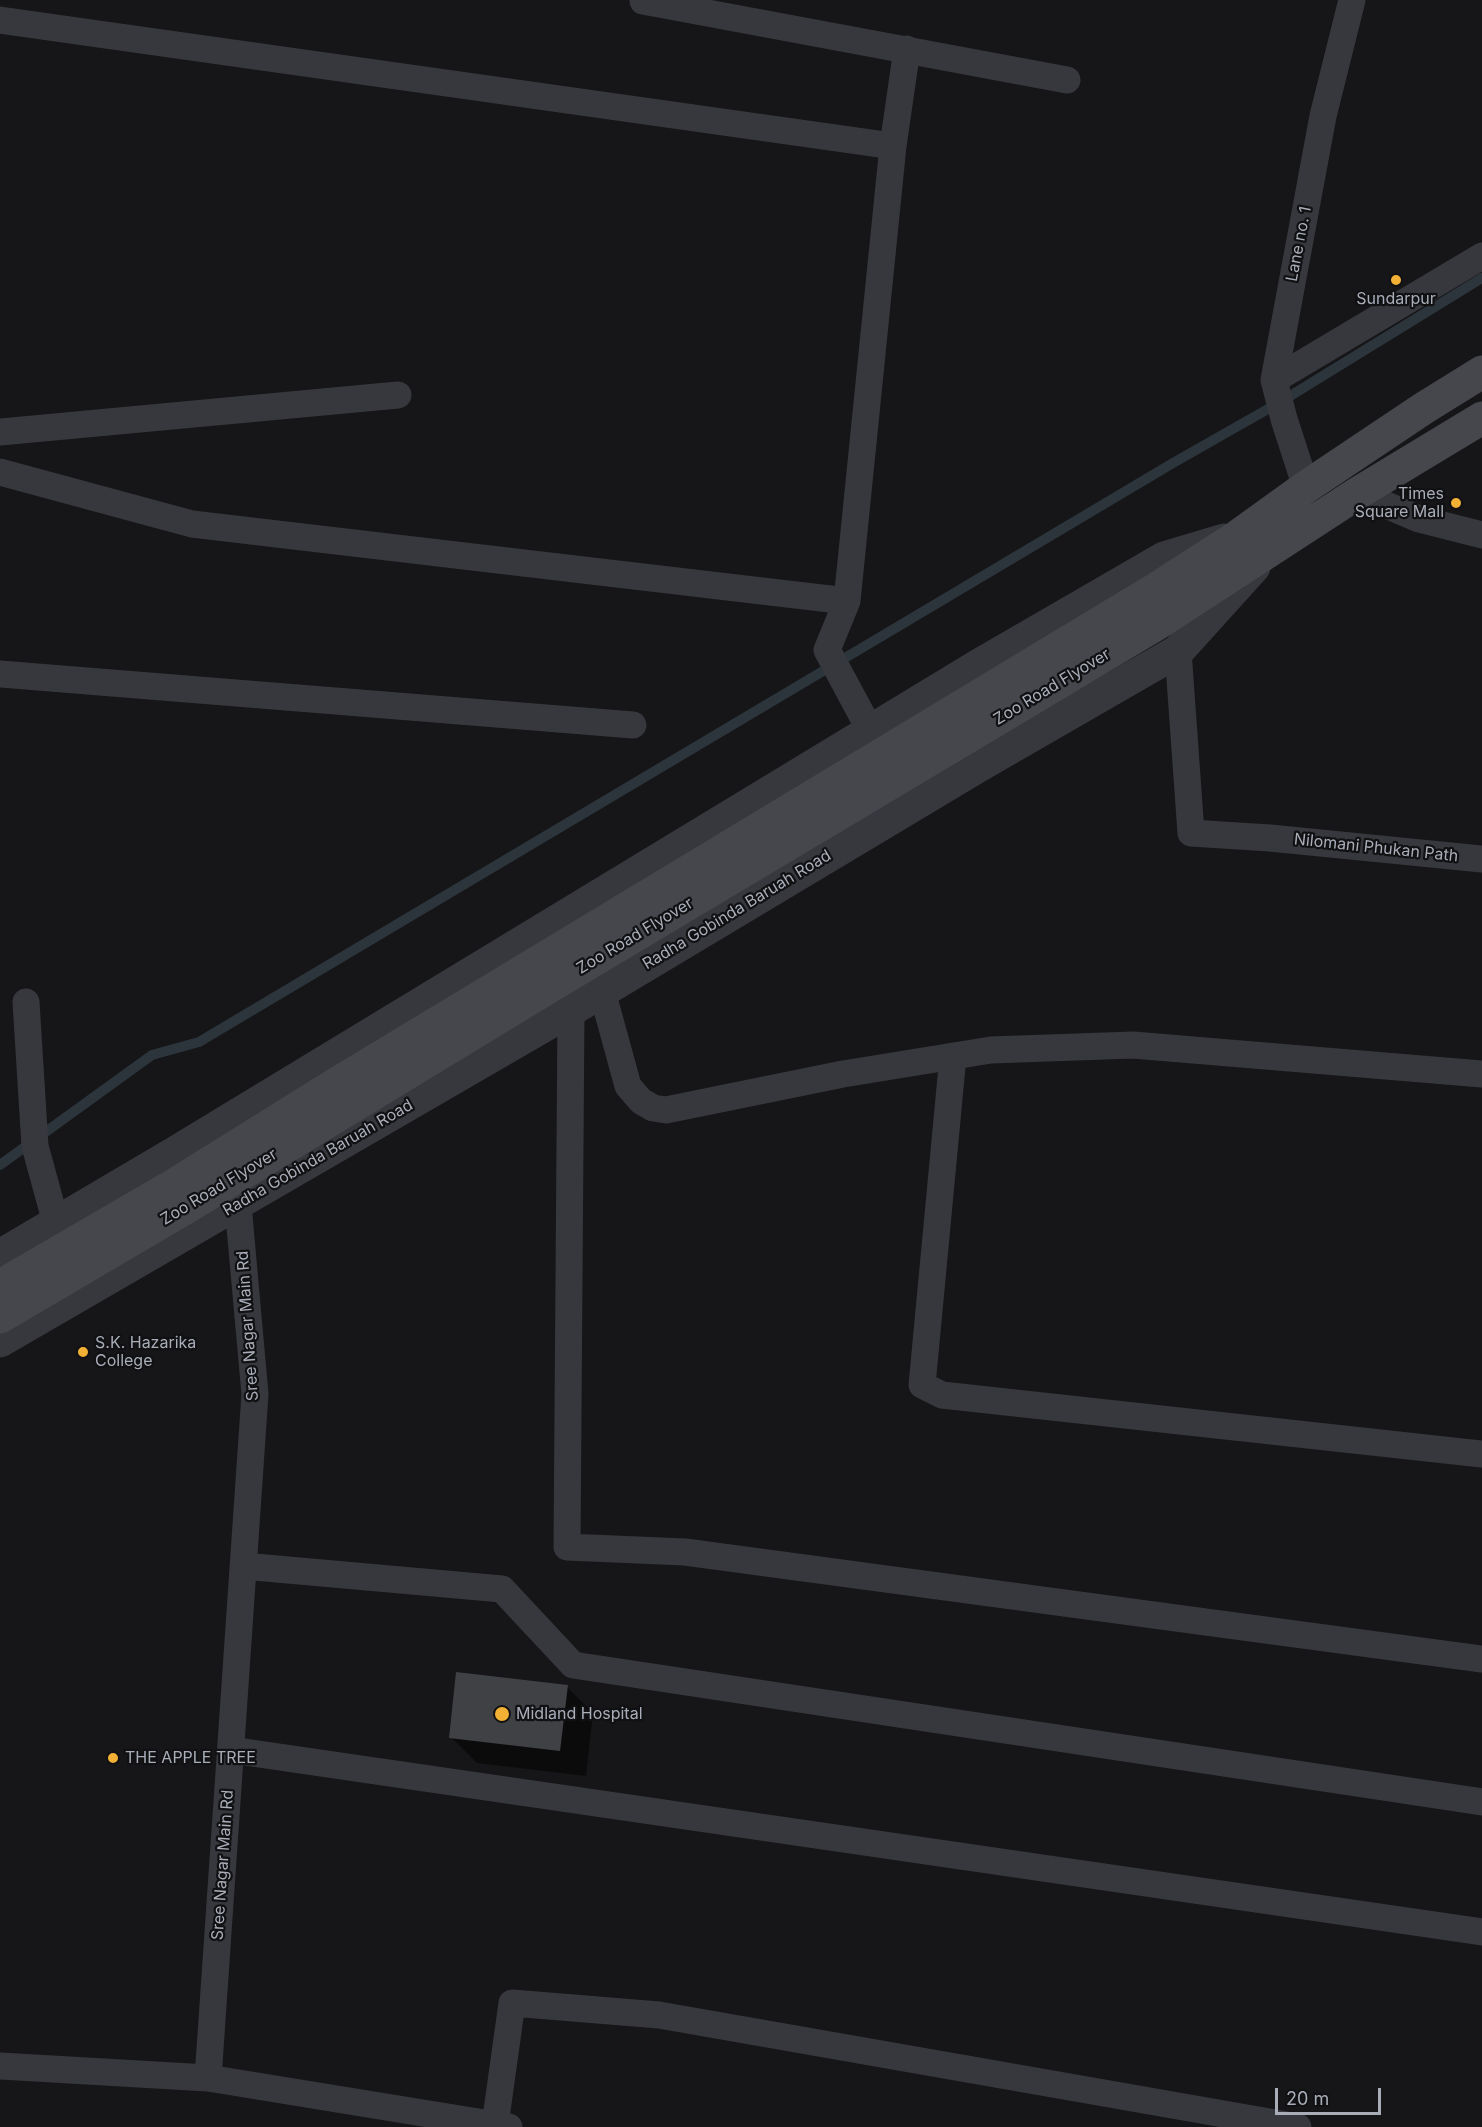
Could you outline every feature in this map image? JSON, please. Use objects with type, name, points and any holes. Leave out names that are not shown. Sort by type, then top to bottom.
[{"type":"main road","points":[[1238,536],[1306,487],[1482,372]]},
{"type":"main road","points":[[1424,408],[1444,441]]},
{"type":"main road","name":"Radha Gobinda Baruah Road","points":[[1268,553],[1358,493],[1482,418]]},
{"type":"main road","name":"Zoo Road Flyover","points":[[0,1317],[187,1207],[549,987],[1156,607],[1238,536]]},
{"type":"main road","name":"Zoo Road Flyover","points":[[0,1286],[174,1185],[326,1090],[1156,607],[1268,553]]},
{"type":"street","name":"Lane no. 1","points":[[1306,487],[1275,386],[1323,116],[1352,0]]},
{"type":"street","points":[[643,1],[1067,80]]},
{"type":"street","points":[[0,20],[893,146]]},
{"type":"street","points":[[870,730],[827,650],[847,601],[893,146],[907,49]]},
{"type":"street","points":[[1275,386],[1482,256]]},
{"type":"street","points":[[0,432],[398,395]]},
{"type":"street","points":[[0,472],[192,524],[847,601]]},
{"type":"street","points":[[1358,493],[1419,519],[1482,535]]},
{"type":"street","points":[[0,1256],[183,1148],[980,664],[1164,558],[1238,536]]},
{"type":"street","name":"Radha Gobinda Baruah Road","points":[[0,1341],[572,1010],[980,765],[1178,651],[1268,553]]},
{"type":"street","name":"Nilomani Phukan Path","points":[[1178,651],[1191,833],[1270,838],[1482,859]]},
{"type":"street","points":[[0,674],[633,725]]},
{"type":"street","points":[[602,992],[628,1086],[641,1101],[653,1108],[666,1110],[843,1074],[991,1050],[1133,1045],[1482,1074]]},
{"type":"street","points":[[26,1002],[36,1146],[56,1223]]},
{"type":"street","points":[[572,1010],[567,1547],[686,1552],[1482,1659]]},
{"type":"street","points":[[953,1056],[922,1385],[942,1395],[1482,1454]]},
{"type":"street","name":"Sree Nagar Main Rd","points":[[208,2078],[255,1394],[238,1205]]},
{"type":"street","points":[[243,1566],[502,1589],[573,1665],[1482,1802]]},
{"type":"street","points":[[231,1750],[1482,1932]]},
{"type":"street","points":[[0,2066],[208,2078],[502,2126],[512,2003],[659,2015],[1298,2127]]},
{"type":"building","points":[[456,1672],[568,1685],[560,1751],[449,1738]]},
{"type":"waterway","points":[[0,1165],[152,1055],[199,1042],[1173,463],[1282,401],[1482,278]]},
{"type":"place","name":"Sundarpur","points":[[1396,280]]},
{"type":"place","name":"Times Square Mall","points":[[1456,503]]},
{"type":"place","name":"S.K. Hazarika College","points":[[83,1352]]},
{"type":"place","name":"Midland Hospital","points":[[502,1714]]},
{"type":"place","name":"THE APPLE TREE","points":[[113,1758]]}]
